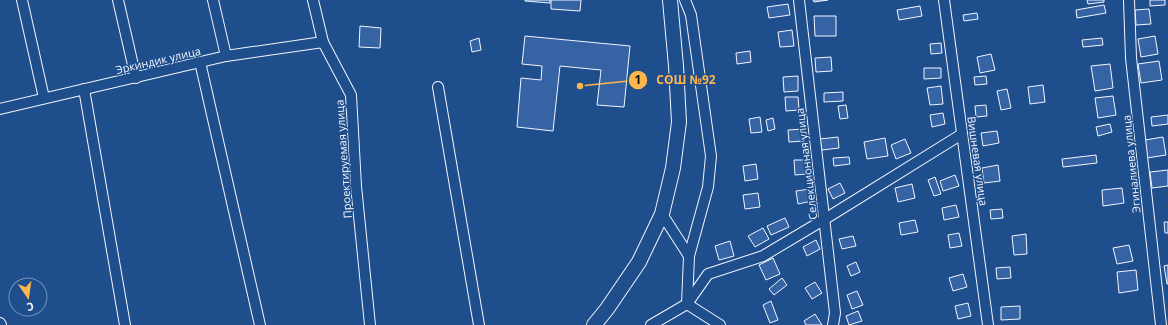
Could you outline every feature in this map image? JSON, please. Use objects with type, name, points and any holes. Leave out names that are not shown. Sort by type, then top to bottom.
[{"type":"street","points":[[22,0],[44,98]]},
{"type":"street","points":[[118,0],[136,78]]},
{"type":"street","points":[[213,0],[226,56]]},
{"type":"street","name":"Проектируемая улица","points":[[313,0],[323,42],[351,95],[356,186],[370,325]]},
{"type":"street","points":[[594,325],[607,309],[639,262],[662,214],[673,168],[679,122],[670,0]]},
{"type":"street","points":[[685,0],[691,15],[711,156],[708,187],[689,256],[687,304]]},
{"type":"street","name":"Селекционная улица","points":[[799,0],[835,313],[833,325]]},
{"type":"street","name":"Вишневая улица","points":[[944,0],[988,325]]},
{"type":"street","name":"Эгиналиева улица","points":[[1129,0],[1131,58],[1161,325]]},
{"type":"street","name":"Эркиндик улица","points":[[0,109],[226,56],[323,42]]},
{"type":"street","points":[[200,62],[260,325]]},
{"type":"street","points":[[438,87],[479,325]]},
{"type":"street","points":[[84,89],[125,325]]},
{"type":"street","points":[[651,325],[687,304],[708,274],[763,256],[962,134]]},
{"type":"street","points":[[662,214],[689,256]]},
{"type":"street","points":[[687,304],[720,325]]},
{"type":"building","points":[[550,0],[550,3],[525,1]]},
{"type":"building","points":[[551,0],[581,0],[580,11],[551,9]]},
{"type":"building","points":[[813,0],[828,0],[814,2]]},
{"type":"building","points":[[1087,0],[1104,0],[1104,2],[1088,4]]},
{"type":"building","points":[[1150,0],[1165,0],[1165,5],[1150,6]]},
{"type":"building","points":[[788,4],[790,15],[769,18],[767,7]]},
{"type":"building","points":[[1104,5],[1106,13],[1077,18],[1076,10]]},
{"type":"building","points":[[920,6],[922,16],[899,20],[897,10]]},
{"type":"building","points":[[1149,9],[1151,24],[1136,25],[1135,10]]},
{"type":"building","points":[[977,13],[978,19],[964,21],[963,15]]},
{"type":"building","points":[[814,16],[836,16],[836,36],[815,36]]},
{"type":"building","points":[[360,26],[381,28],[380,48],[359,47]]},
{"type":"building","points":[[792,30],[794,46],[780,47],[778,32]]},
{"type":"building","points":[[525,36],[630,46],[624,107],[597,105],[601,70],[560,66],[553,131],[517,127],[521,78],[541,80],[542,66],[522,64]]},
{"type":"building","points":[[1155,36],[1158,54],[1141,57],[1138,39]]},
{"type":"building","points":[[479,38],[481,50],[472,52],[470,41]]},
{"type":"building","points":[[1102,38],[1103,45],[1083,47],[1082,40]]},
{"type":"building","points":[[941,43],[942,53],[931,54],[930,44]]},
{"type":"building","points":[[750,51],[751,62],[737,64],[736,53]]},
{"type":"building","points":[[991,54],[995,70],[980,73],[977,57]]},
{"type":"building","points":[[831,57],[832,71],[816,72],[815,58]]},
{"type":"building","points":[[1159,61],[1162,80],[1141,83],[1138,64]]},
{"type":"building","points":[[1110,64],[1113,88],[1095,91],[1091,66]]},
{"type":"building","points":[[924,68],[941,68],[941,78],[924,79]]},
{"type":"building","points":[[798,76],[798,91],[784,92],[783,77]]},
{"type":"building","points":[[986,76],[987,84],[975,85],[974,77]]},
{"type":"building","points":[[1043,85],[1045,102],[1030,104],[1028,87]]},
{"type":"building","points":[[941,86],[943,104],[930,105],[927,88]]},
{"type":"building","points":[[1007,89],[1011,108],[1001,110],[997,91]]},
{"type":"building","points":[[843,92],[843,101],[824,102],[824,93]]},
{"type":"building","points":[[1113,96],[1116,115],[1098,118],[1095,98]]},
{"type":"building","points":[[785,97],[798,97],[799,110],[786,111]]},
{"type":"building","points":[[846,105],[848,118],[840,119],[838,106]]},
{"type":"building","points":[[986,105],[987,116],[976,117],[975,106]]},
{"type":"building","points":[[943,113],[945,124],[932,127],[930,115]]},
{"type":"building","points":[[1168,115],[1168,124],[1152,126],[1151,117]]},
{"type":"building","points":[[760,117],[762,132],[751,133],[749,119]]},
{"type":"building","points":[[773,118],[775,129],[768,131],[766,120]]},
{"type":"building","points":[[1110,124],[1112,132],[1098,136],[1096,127]]},
{"type":"building","points":[[803,129],[804,141],[789,142],[788,130]]},
{"type":"building","points":[[997,131],[999,143],[983,146],[981,133]]},
{"type":"building","points":[[838,137],[839,148],[822,150],[820,139]]},
{"type":"building","points":[[1163,137],[1166,155],[1147,158],[1145,140]]},
{"type":"building","points":[[885,138],[888,156],[867,159],[864,142]]},
{"type":"building","points":[[905,139],[911,153],[896,159],[891,145]]},
{"type":"building","points":[[1096,155],[1097,163],[1063,167],[1062,159]]},
{"type":"building","points":[[849,157],[850,164],[834,166],[833,158]]},
{"type":"building","points":[[794,160],[806,160],[807,174],[795,175]]},
{"type":"building","points":[[756,164],[758,179],[745,181],[743,166]]},
{"type":"building","points":[[998,165],[1000,181],[984,183],[982,168]]},
{"type":"building","points":[[1168,170],[1168,186],[1152,188],[1150,172]]},
{"type":"building","points":[[955,175],[959,186],[943,191],[940,181]]},
{"type":"building","points":[[935,177],[941,194],[934,196],[928,180]]},
{"type":"building","points":[[840,183],[845,193],[833,199],[828,189]]},
{"type":"building","points":[[912,184],[915,198],[898,202],[895,188]]},
{"type":"building","points":[[1122,188],[1124,203],[1103,206],[1102,190]]},
{"type":"building","points":[[810,189],[812,201],[798,204],[796,191]]},
{"type":"building","points":[[758,193],[760,207],[745,209],[743,195]]},
{"type":"building","points":[[956,205],[959,217],[944,220],[942,208]]},
{"type":"building","points":[[1002,209],[1003,218],[991,219],[990,210]]},
{"type":"building","points":[[785,218],[789,227],[771,235],[767,226]]},
{"type":"building","points":[[915,220],[918,232],[901,235],[899,223]]},
{"type":"building","points":[[1164,222],[1168,222],[1168,233],[1165,233]]},
{"type":"building","points":[[763,228],[769,239],[755,247],[748,236]]},
{"type":"building","points":[[959,233],[962,246],[950,248],[948,235]]},
{"type":"building","points":[[1026,234],[1027,254],[1014,255],[1012,236]]},
{"type":"building","points":[[853,236],[856,246],[842,249],[839,239]]},
{"type":"building","points":[[816,240],[820,249],[807,256],[803,247]]},
{"type":"building","points":[[730,241],[734,256],[719,260],[715,246]]},
{"type":"building","points":[[1129,245],[1133,261],[1117,264],[1113,248]]},
{"type":"building","points":[[773,258],[780,274],[766,280],[759,265]]},
{"type":"building","points":[[856,262],[860,272],[851,276],[847,266]]},
{"type":"building","points":[[1168,265],[1168,284],[1167,284],[1164,266]]},
{"type":"building","points":[[1010,267],[1011,278],[997,279],[996,268]]},
{"type":"building","points":[[1136,270],[1138,290],[1119,293],[1117,272]]},
{"type":"building","points":[[963,274],[967,287],[953,291],[949,278]]},
{"type":"building","points":[[782,278],[787,285],[774,295],[769,289]]},
{"type":"building","points":[[815,282],[822,293],[812,299],[805,288]]},
{"type":"building","points":[[857,291],[863,305],[852,309],[847,295]]},
{"type":"building","points":[[771,301],[778,320],[770,323],[763,305]]},
{"type":"building","points":[[968,303],[971,316],[958,319],[955,306]]},
{"type":"building","points":[[1020,306],[1020,319],[1001,320],[1001,307]]},
{"type":"building","points":[[858,311],[862,321],[849,325],[846,316]]},
{"type":"building","points":[[815,314],[822,325],[806,325],[804,321]]},
{"type":"place","name":"СОШ №92","points":[[580,86]]}]
